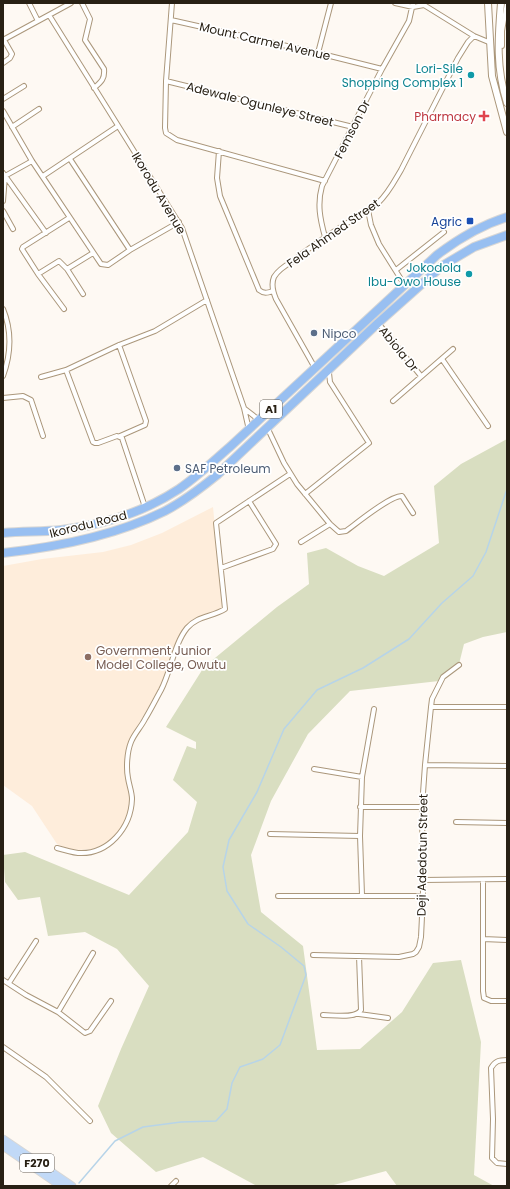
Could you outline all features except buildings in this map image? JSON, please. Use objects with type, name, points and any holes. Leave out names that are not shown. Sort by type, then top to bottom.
[{"type":"highway","name":"Ikorodu Road","points":[[3,533],[60,530],[118,518],[145,507],[177,490],[191,480],[249,430],[404,284],[448,246],[471,233],[507,217]]},
{"type":"highway","name":"Ikorodu Road","points":[[3,553],[47,546],[118,530],[166,510],[208,482],[327,370],[442,266],[474,247],[507,235]]},
{"type":"main road","name":"F270","points":[[3,1139],[72,1186]]},
{"type":"main road","name":"F270","points":[[3,1146],[62,1186]]},
{"type":"street","points":[[29,3],[38,21]]},
{"type":"street","points":[[3,63],[10,58],[12,54],[4,40],[71,3]]},
{"type":"street","points":[[82,3],[90,19],[85,40],[104,69],[105,75],[103,80],[94,88]]},
{"type":"street","points":[[172,3],[166,81],[166,133],[177,140],[325,181]]},
{"type":"street","points":[[318,53],[331,3]]},
{"type":"street","points":[[395,3],[424,5],[474,36],[491,43]]},
{"type":"street","points":[[488,3],[491,68],[494,88],[507,132]]},
{"type":"street","points":[[501,3],[500,46],[503,91],[507,104]]},
{"type":"street","points":[[500,46],[507,3]]},
{"type":"street","name":"Femson Dr","points":[[324,237],[318,208],[320,191],[382,69],[409,21],[413,5]]},
{"type":"street","name":"Ikorodu Avenue","points":[[49,15],[185,235],[244,408],[249,430]]},
{"type":"street","name":"Mount Carmel Avenue","points":[[171,20],[382,69]]},
{"type":"street","name":"Fela Ahmed Street","points":[[273,291],[274,278],[277,274],[299,255],[324,237],[378,203],[391,188],[458,58],[468,42],[474,36]]},
{"type":"street","points":[[500,46],[507,50]]},
{"type":"street","name":"Adewale Ogunleye Street","points":[[166,81],[353,127]]},
{"type":"street","points":[[3,99],[24,86]]},
{"type":"street","points":[[12,127],[39,109]]},
{"type":"street","points":[[3,111],[32,161],[101,264],[108,265],[130,250],[178,222]]},
{"type":"street","points":[[43,176],[118,126]]},
{"type":"street","points":[[220,151],[217,178],[220,196],[259,290],[262,293],[273,291],[280,309],[315,368]]},
{"type":"street","points":[[70,159],[130,250]]},
{"type":"street","points":[[4,175],[32,161]]},
{"type":"street","points":[[3,201],[4,175]]},
{"type":"street","points":[[4,175],[46,233]]},
{"type":"street","points":[[368,210],[374,234],[382,251],[404,284]]},
{"type":"street","points":[[3,211],[13,229]]},
{"type":"street","points":[[64,308],[38,274],[22,249],[69,218]]},
{"type":"street","points":[[396,270],[444,232]]},
{"type":"street","points":[[67,269],[93,253]]},
{"type":"street","points":[[38,274],[58,261],[61,262],[83,294]]},
{"type":"street","points":[[41,377],[66,370],[119,345],[155,331],[207,300]]},
{"type":"street","points":[[3,309],[9,328],[10,340],[7,365],[3,375]]},
{"type":"street","name":"Abiola Dr","points":[[378,323],[421,376]]},
{"type":"street","points":[[66,370],[92,442],[98,443],[120,436],[145,425],[146,421],[119,345]]},
{"type":"street","points":[[393,401],[453,349]]},
{"type":"street","points":[[442,359],[488,426]]},
{"type":"street","points":[[305,494],[369,443],[330,382],[329,373],[327,370]]},
{"type":"street","points":[[3,398],[23,396],[30,400],[43,436]]},
{"type":"street","points":[[244,408],[259,420]]},
{"type":"street","points":[[267,427],[290,474],[330,524],[339,532],[346,531],[383,505],[400,496],[402,496],[413,513]]},
{"type":"street","points":[[120,436],[122,438],[145,507]]},
{"type":"street","points":[[57,848],[78,853],[97,850],[110,843],[124,828],[131,809],[131,793],[127,777],[131,743],[162,688],[176,652],[188,628],[202,617],[225,609],[216,523],[290,474]]},
{"type":"street","points":[[221,568],[273,549],[276,546],[266,526],[249,501]]},
{"type":"street","points":[[301,542],[330,524]]},
{"type":"street","name":"Deji Adedotun Street","points":[[313,955],[399,957],[413,954],[419,947],[421,937],[423,880],[422,807],[432,699],[443,677],[459,665]]},
{"type":"street","points":[[431,707],[507,707]]},
{"type":"street","points":[[362,895],[360,807],[362,777],[374,709]]},
{"type":"street","points":[[425,765],[507,766]]},
{"type":"street","points":[[314,768],[362,777]]},
{"type":"street","points":[[360,807],[422,807]]},
{"type":"street","points":[[456,822],[507,823]]},
{"type":"street","points":[[270,834],[360,836]]},
{"type":"street","points":[[423,880],[507,879]]},
{"type":"street","points":[[483,880],[484,998],[491,1001],[507,1001]]},
{"type":"street","points":[[278,896],[422,896]]},
{"type":"street","points":[[483,940],[507,940]]},
{"type":"street","points":[[9,983],[36,941]]},
{"type":"street","points":[[58,1012],[93,952]]},
{"type":"street","points":[[359,956],[361,1010],[359,1014]]},
{"type":"street","points":[[3,980],[26,995],[58,1012],[85,1033],[90,1031],[110,1001]]},
{"type":"street","points":[[323,1016],[354,1016],[359,1014],[388,1018]]},
{"type":"street","points":[[3,1047],[46,1077],[90,1122]]},
{"type":"street","points":[[507,1060],[498,1060],[491,1068],[492,1158],[497,1164],[507,1164]]},
{"type":"street","points":[[171,1186],[176,1181]]},
{"type":"shaded area","name":"Government Junior Model College, Owutu","points":[[213,507],[223,609],[205,614],[193,620],[183,631],[162,683],[135,730],[126,763],[126,778],[130,796],[129,809],[125,822],[112,840],[92,849],[79,850],[66,848],[57,844],[32,806],[3,785],[3,566],[42,559],[103,552],[131,545],[162,533]]},
{"type":"green space","points":[[507,439],[507,632],[483,637],[464,644],[459,664],[439,681],[350,691],[308,734],[271,801],[251,855],[261,912],[303,946],[317,1050],[360,1049],[402,1012],[433,963],[461,960],[481,1042],[474,1175],[494,1186],[397,1186],[386,1171],[330,1186],[257,1186],[203,1157],[156,1172],[111,1133],[98,1106],[149,986],[117,949],[85,932],[48,936],[40,897],[18,900],[5,882],[3,855],[25,852],[129,895],[188,832],[197,802],[173,780],[187,746],[196,749],[196,742],[166,727],[204,667],[277,607],[309,584],[307,553],[326,548],[358,566],[384,576],[439,543],[434,486],[461,464]]},
{"type":"waterway","points":[[79,1183],[115,1141],[143,1127],[181,1122],[216,1121],[227,1109],[232,1083],[240,1067],[263,1059],[280,1045],[306,975],[304,966],[281,947],[248,924],[227,891],[223,867],[229,840],[257,792],[284,729],[317,690],[363,668],[409,639],[442,603],[473,576],[486,552],[507,489]]},
{"type":"place","name":"Lori-Sile Shopping Complex 1","points":[[471,75]]},
{"type":"place","name":"Pharmacy","points":[[484,116]]},
{"type":"place","name":"Agric","points":[[470,221]]},
{"type":"place","name":"Jokodola Ibu-Owo House","points":[[469,274]]},
{"type":"place","name":"Nipco","points":[[314,333]]},
{"type":"place","name":"SAF Petroleum","points":[[177,468]]},
{"type":"place","name":"Government Junior Model College, Owutu","points":[[88,657]]}]
